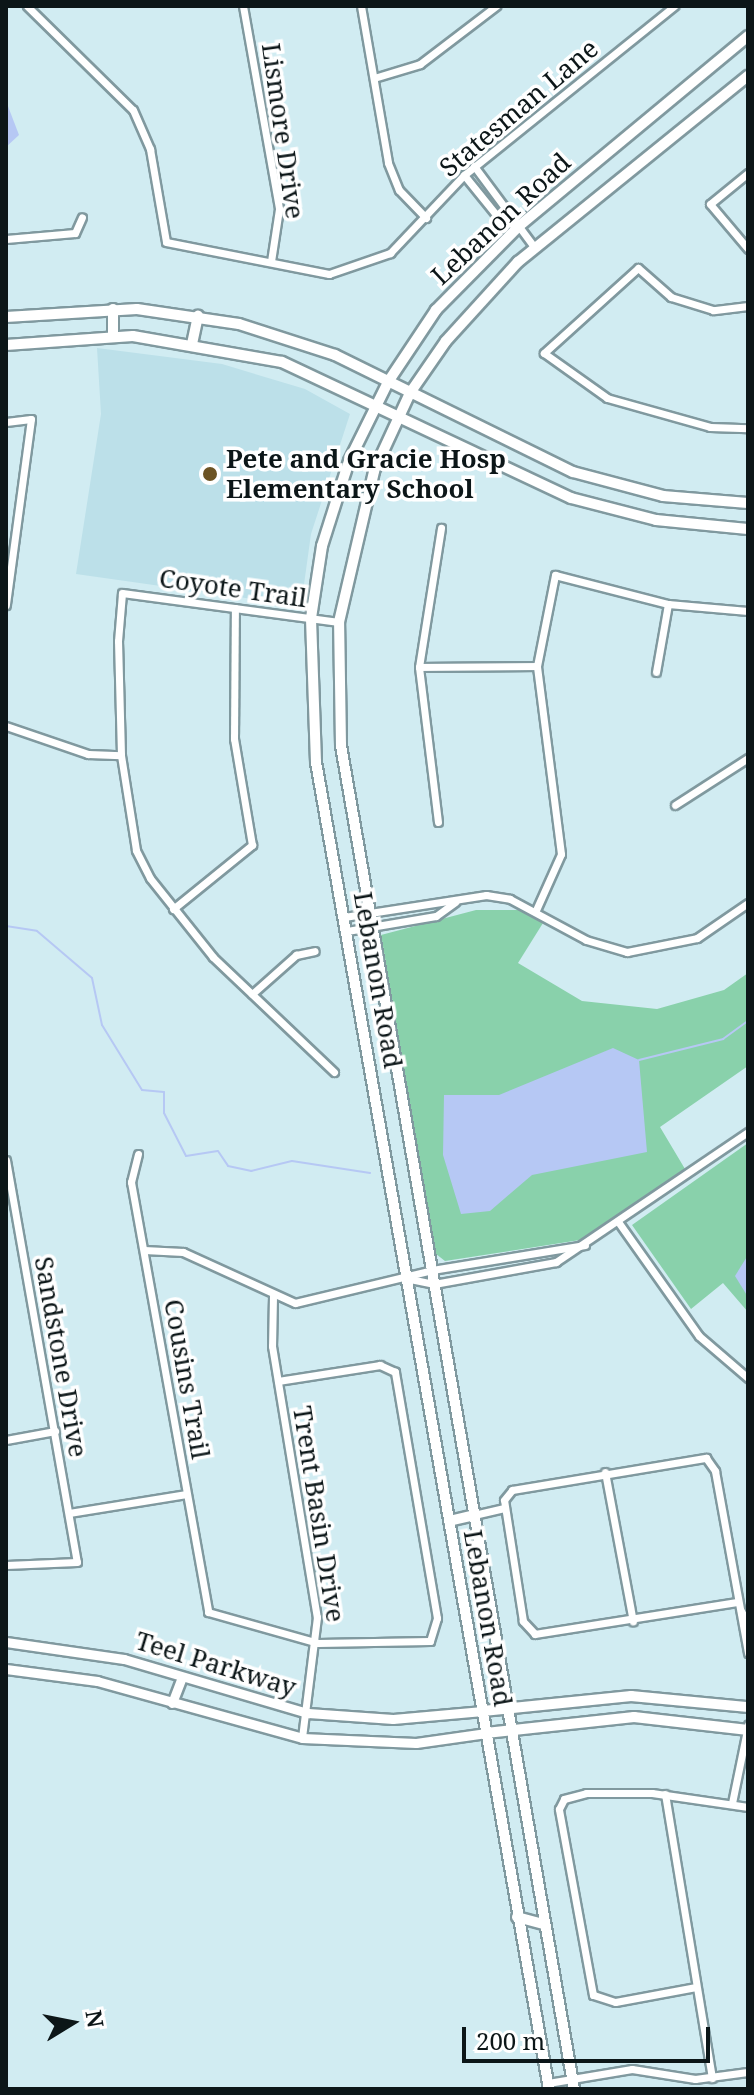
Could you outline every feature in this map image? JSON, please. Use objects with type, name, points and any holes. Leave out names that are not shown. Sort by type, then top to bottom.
[{"type":"main road","name":"Lebanon Road","points":[[548,2086],[311,732],[311,618],[331,516],[376,402],[452,291],[518,227],[748,36]]},
{"type":"main road","name":"Lebanon Road","points":[[573,2083],[341,745],[339,622],[363,505],[399,415],[410,393],[471,309],[535,248],[748,76]]},
{"type":"main road","points":[[6,317],[113,309],[198,316],[318,347],[584,475],[663,496],[748,503]]},
{"type":"main road","points":[[113,309],[113,335]]},
{"type":"main road","points":[[192,344],[198,316]]},
{"type":"main road","points":[[6,345],[113,335],[192,344],[297,366],[376,402],[521,478],[593,506],[748,529]]},
{"type":"main road","points":[[449,1521],[474,1515]]},
{"type":"main road","name":"Teel Parkway","points":[[483,1711],[665,1696],[748,1707]]},
{"type":"main road","name":"Teel Parkway","points":[[486,1733],[634,1717],[748,1728]]},
{"type":"main road","points":[[517,1917],[544,1924]]},
{"type":"main road","points":[[520,1932],[544,1924]]},
{"type":"street","name":"Statesman Lane","points":[[27,6],[133,110],[150,149],[166,242],[319,273],[357,270],[390,253],[474,166],[674,6]]},
{"type":"street","name":"Lismore Drive","points":[[243,6],[279,209],[271,261]]},
{"type":"street","points":[[361,6],[394,180],[426,218]]},
{"type":"street","points":[[374,78],[420,64],[496,6]]},
{"type":"street","points":[[474,166],[535,248]]},
{"type":"street","points":[[748,173],[710,204],[748,249]]},
{"type":"street","points":[[464,175],[498,217],[518,227]]},
{"type":"street","points":[[6,239],[75,233],[82,217]]},
{"type":"street","points":[[748,306],[713,310],[671,297],[638,268],[544,353],[607,398],[710,427],[748,428]]},
{"type":"street","points":[[6,422],[31,419],[6,605]]},
{"type":"street","points":[[438,822],[419,667],[441,528]]},
{"type":"street","points":[[536,910],[557,872],[562,832],[537,666],[555,575],[668,604],[748,611]]},
{"type":"street","name":"Coyote Trail","points":[[121,755],[122,593],[339,622]]},
{"type":"street","points":[[656,672],[668,604]]},
{"type":"street","points":[[173,909],[252,845],[234,739],[235,608]]},
{"type":"street","points":[[419,667],[537,666]]},
{"type":"street","points":[[6,726],[88,754],[121,755],[136,850],[173,909],[252,994],[334,1072]]},
{"type":"street","points":[[675,805],[748,758]]},
{"type":"street","points":[[344,917],[486,895],[536,910],[586,940],[627,952],[697,938],[748,903]]},
{"type":"street","points":[[347,931],[436,916],[455,902]]},
{"type":"street","points":[[252,994],[296,955],[315,951]]},
{"type":"street","points":[[408,1279],[434,1284],[556,1262],[619,1223],[748,1132]]},
{"type":"street","name":"Cousins Trail","points":[[138,1154],[131,1176],[208,1612],[318,1643]]},
{"type":"street","name":"Sandstone Drive","points":[[6,1160],[77,1562],[6,1565]]},
{"type":"street","points":[[619,1223],[699,1336],[748,1378]]},
{"type":"street","points":[[144,1250],[183,1252],[273,1296],[307,1303],[408,1279],[432,1270],[585,1245]]},
{"type":"street","name":"Trent Basin Drive","points":[[273,1296],[278,1381],[318,1643],[302,1738]]},
{"type":"street","points":[[278,1381],[392,1367],[435,1637],[409,1645],[318,1643]]},
{"type":"street","points":[[6,1440],[55,1431]]},
{"type":"street","points":[[737,1602],[546,1636],[528,1630],[504,1508],[512,1490],[697,1456],[715,1471],[748,1653]]},
{"type":"street","points":[[605,1472],[633,1621]]},
{"type":"street","points":[[69,1513],[186,1494]]},
{"type":"street","points":[[474,1515],[504,1508]]},
{"type":"street","points":[[737,1602],[748,1624]]},
{"type":"street","name":"Teel Parkway","points":[[6,1642],[114,1656],[308,1713],[393,1719],[483,1711]]},
{"type":"street","name":"Teel Parkway","points":[[6,1669],[97,1681],[302,1738],[407,1743],[486,1733]]},
{"type":"street","points":[[172,1703],[182,1677]]},
{"type":"street","points":[[732,1803],[748,1728]]},
{"type":"street","points":[[696,1987],[598,1999],[587,1983],[558,1821],[563,1801],[586,1793],[665,1794],[748,1807]]},
{"type":"street","points":[[665,1794],[712,2078]]},
{"type":"street","points":[[548,2086],[632,2069],[712,2078],[748,2072]]},
{"type":"shaded area","name":"Pete and Gracie Hosp Elementary School","points":[[97,348],[222,364],[305,389],[350,414],[311,534],[301,606],[76,574],[101,414]]},
{"type":"green space","points":[[476,910],[521,910],[543,923],[518,963],[582,1001],[657,1009],[724,990],[748,973],[748,1066],[660,1127],[685,1169],[614,1221],[580,1240],[445,1261],[436,1254],[381,935]]},
{"type":"green space","points":[[748,1143],[748,1312],[723,1283],[691,1309],[632,1225]]},
{"type":"water","points":[[6,101],[19,135],[6,147]]},
{"type":"water","points":[[613,1048],[639,1060],[647,1152],[532,1175],[490,1211],[461,1214],[443,1155],[444,1095],[499,1095]]},
{"type":"water","points":[[748,1255],[748,1297],[735,1276]]},
{"type":"waterway","points":[[6,926],[37,931],[92,978],[102,1025],[142,1090],[164,1092],[164,1113],[186,1156],[218,1151],[228,1166],[251,1171],[292,1161],[370,1173]]},
{"type":"waterway","points":[[639,1060],[723,1039],[748,1021]]},
{"type":"place","name":"Pete and Gracie Hosp Elementary School","points":[[210,474]]}]
